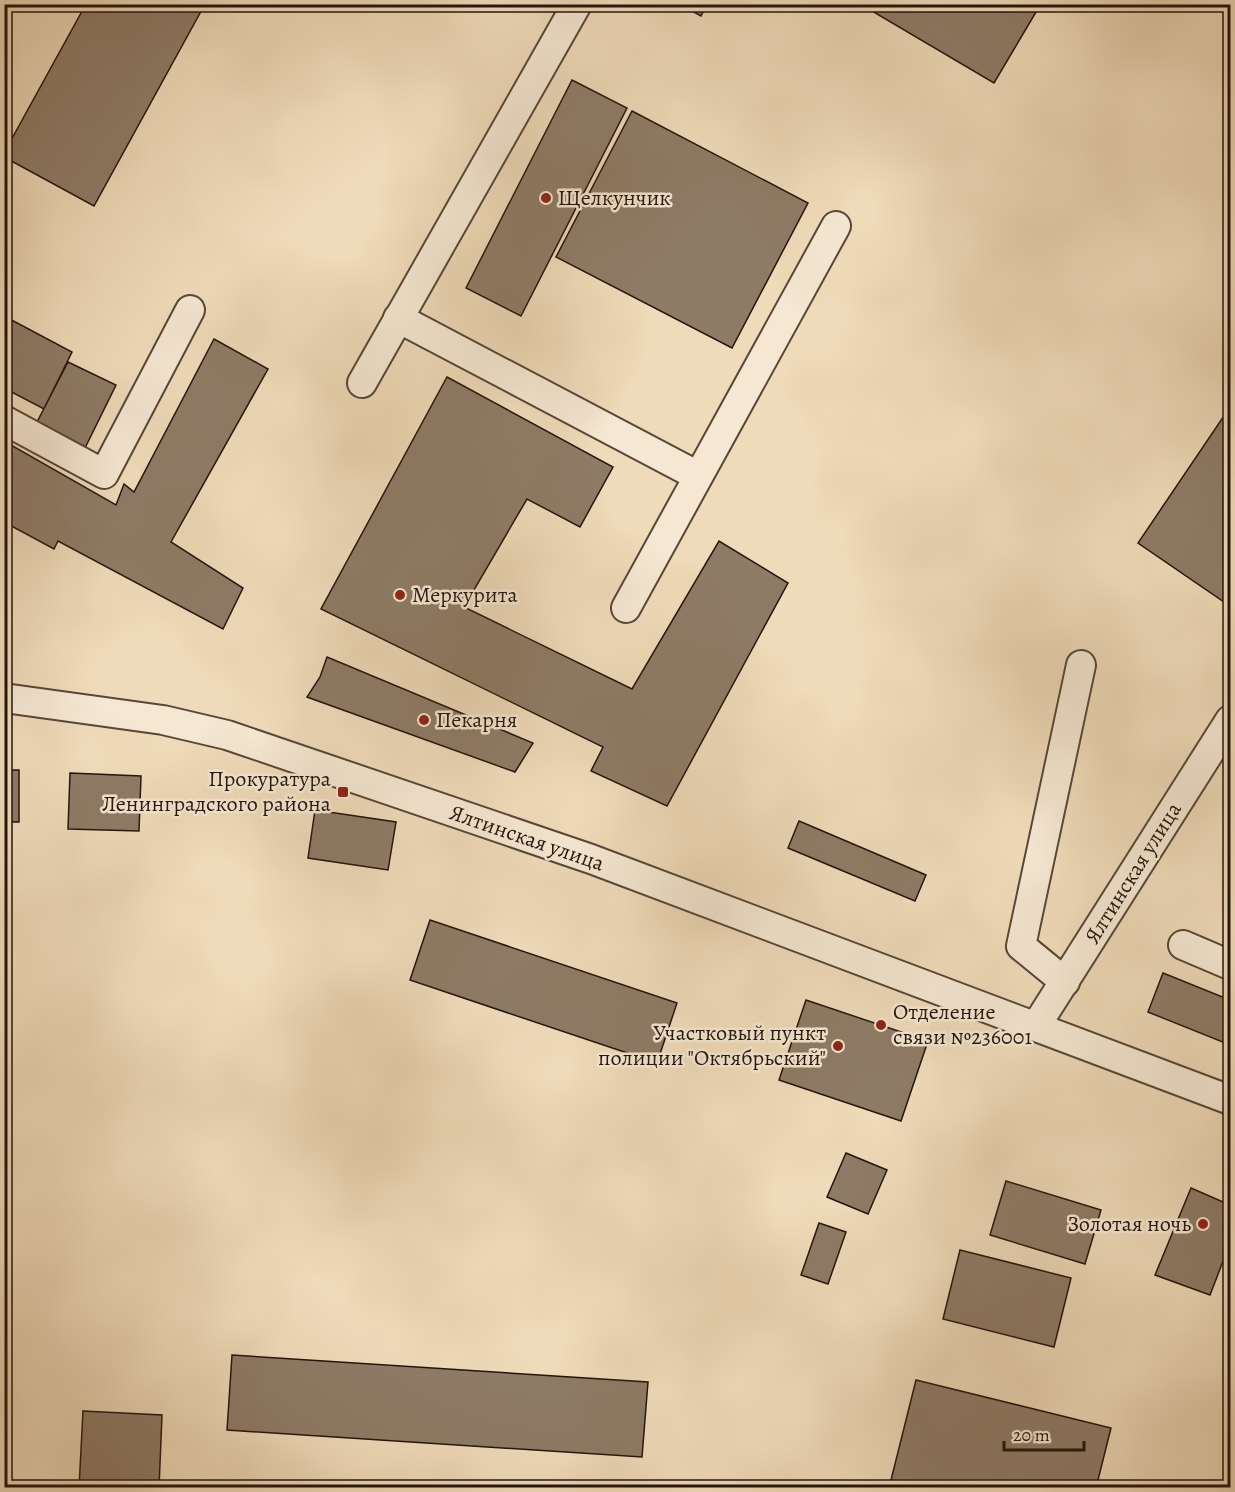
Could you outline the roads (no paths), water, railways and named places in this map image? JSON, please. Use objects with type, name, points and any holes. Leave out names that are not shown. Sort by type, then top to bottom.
[{"type":"street","points":[[362,383],[577,4]]},
{"type":"street","points":[[626,608],[836,226]]},
{"type":"street","points":[[4,420],[104,474],[190,310]]},
{"type":"street","points":[[398,318],[698,476]]},
{"type":"street","points":[[1065,981],[1021,946],[1081,665]]},
{"type":"street","name":"Ялтинская улица","points":[[4,698],[163,720],[227,735],[591,859],[1230,1100]]},
{"type":"street","name":"Ялтинская улица","points":[[1036,1026],[1230,720]]},
{"type":"street","points":[[1183,945],[1230,965]]},
{"type":"place","name":"Щелкунчик","points":[[546,198]]},
{"type":"place","name":"Меркурита","points":[[400,595]]},
{"type":"place","name":"Пекарня","points":[[424,720]]},
{"type":"place","name":"Прокуратура Ленинградского района","points":[[343,792]]},
{"type":"place","name":"Отделение связи №236001","points":[[881,1025]]},
{"type":"place","name":"Участковый пункт полиции \"Октябрьский\"","points":[[838,1046]]},
{"type":"place","name":"Золотая ночь","points":[[1203,1224]]}]
